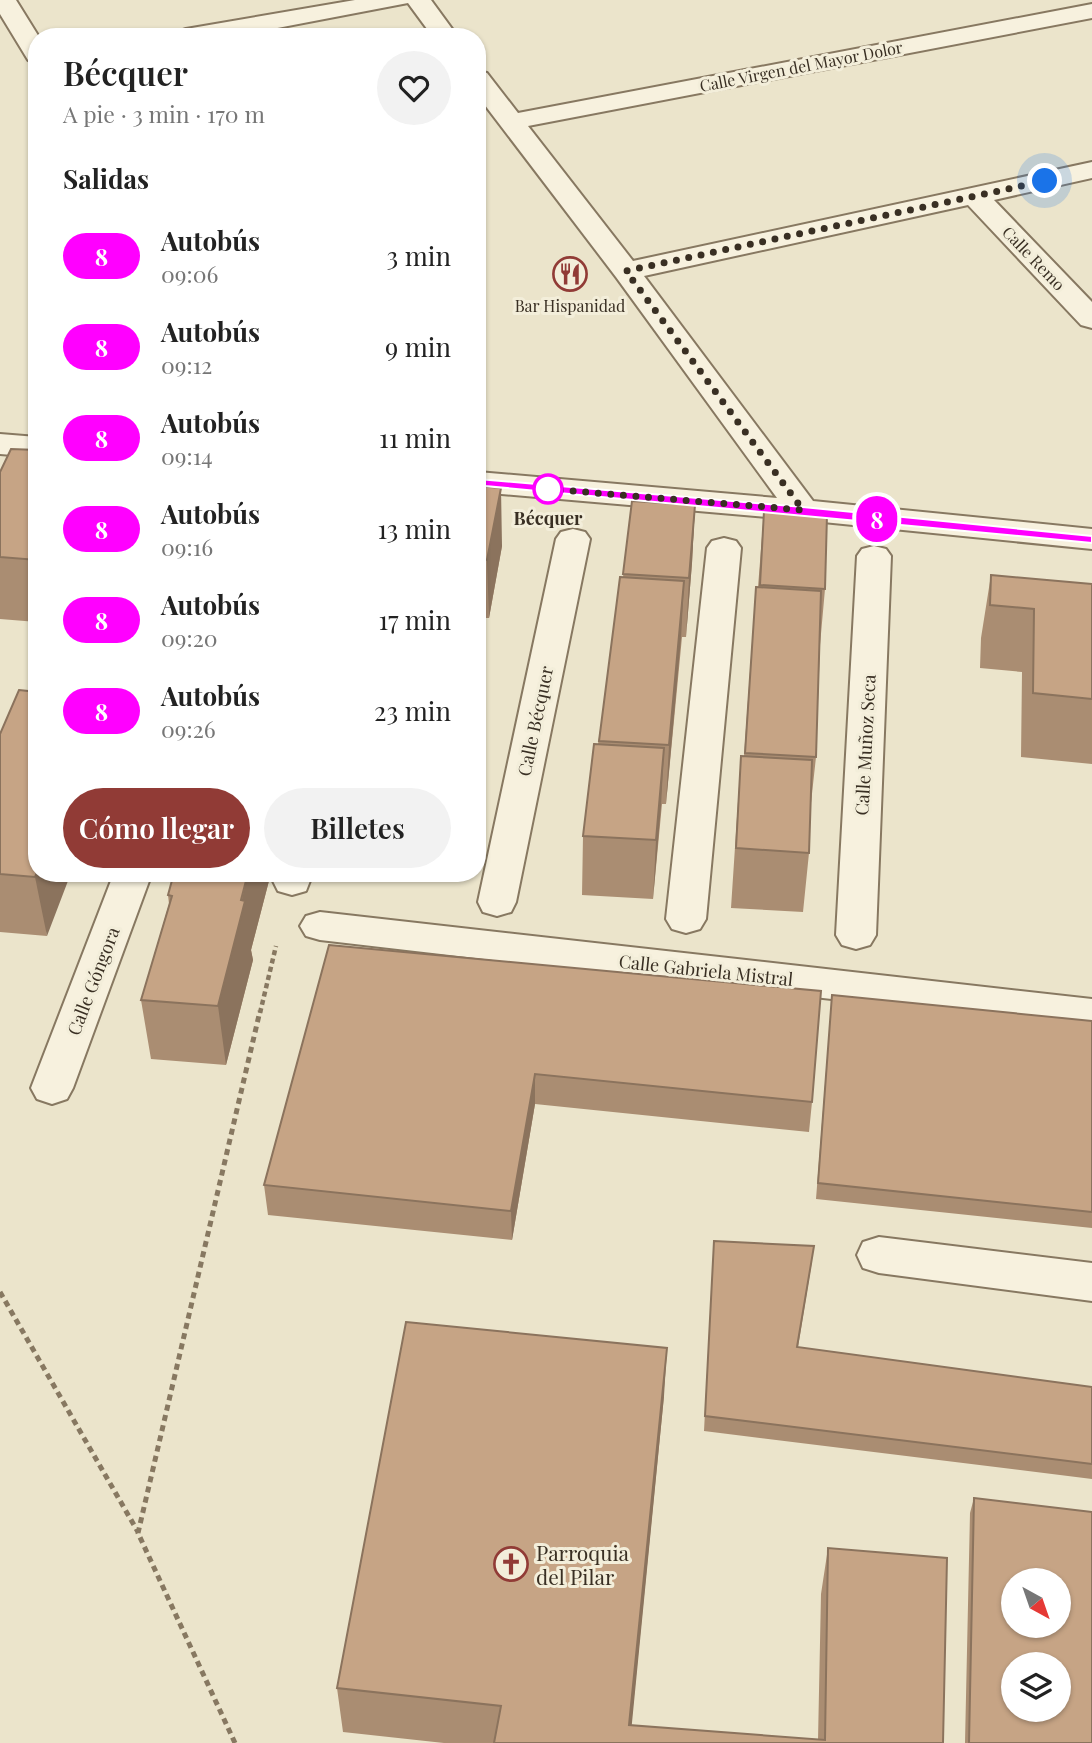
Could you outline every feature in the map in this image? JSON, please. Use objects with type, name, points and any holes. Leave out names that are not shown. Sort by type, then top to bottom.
[{"type":"street","points":[[4,0],[28,40]]},
{"type":"street","points":[[238,28],[398,0]]},
{"type":"street","points":[[418,0],[439,28]]},
{"type":"street","name":"Calle Virgen del Mayor Dolor","points":[[510,122],[1092,11]]},
{"type":"street","points":[[486,90],[626,271],[803,510]]},
{"type":"street","points":[[626,271],[1092,170]]},
{"type":"street","name":"Calle Remo","points":[[975,196],[1092,319]]},
{"type":"street","points":[[0,444],[28,446]]},
{"type":"street","points":[[486,483],[803,510],[1092,539]]},
{"type":"street","name":"Calle Bécquer","points":[[497,902],[573,539]]},
{"type":"street","points":[[686,919],[724,548]]},
{"type":"street","name":"Calle Muñoz Seca","points":[[856,935],[874,556]]},
{"type":"street","name":"Calle Góngora","points":[[51,1088],[131,882]]},
{"type":"street","name":"Calle Gabriela Mistral","points":[[320,926],[1092,1014]]},
{"type":"street","points":[[878,1255],[1092,1282]]},
{"type":"path","points":[[138,1532],[292,882]]},
{"type":"path","points":[[0,1292],[138,1532],[235,1743]]},
{"type":"building","points":[[11,449],[28,450],[28,559],[0,557],[0,472]]},
{"type":"building","points":[[486,487],[501,488],[487,560]]},
{"type":"building","points":[[632,501],[695,505],[689,578],[623,574]]},
{"type":"building","points":[[764,511],[827,515],[825,589],[760,585]]},
{"type":"building","points":[[991,575],[1092,584],[1092,699],[1033,693],[1034,609],[990,605]]},
{"type":"building","points":[[620,577],[684,581],[669,745],[599,741]]},
{"type":"building","points":[[756,587],[821,591],[816,757],[745,753]]},
{"type":"building","points":[[19,690],[28,691],[28,876],[0,874],[0,734]]},
{"type":"building","points":[[594,744],[664,748],[656,840],[583,836]]},
{"type":"building","points":[[741,756],[812,760],[809,853],[736,848]]},
{"type":"building","points":[[172,882],[246,882],[241,900],[245,901],[218,1006],[141,1000],[172,896],[168,895]]},
{"type":"building","points":[[329,945],[821,991],[812,1102],[535,1074],[511,1211],[264,1185]]},
{"type":"building","points":[[832,995],[1092,1021],[1092,1212],[818,1183]]},
{"type":"building","points":[[714,1241],[814,1246],[797,1347],[1092,1387],[1092,1464],[705,1416]]},
{"type":"building","name":"Parroquia del Pilar","points":[[406,1322],[667,1348],[629,1725],[825,1740],[828,1548],[947,1558],[943,1743],[494,1743],[501,1706],[337,1688]]},
{"type":"building","points":[[974,1498],[1092,1512],[1092,1743],[969,1743]]},
{"type":"bus line","name":"8","points":[[486,483],[803,510],[1092,539]]},
{"type":"place","name":"Bar Hispanidad","points":[[570,274]]},
{"type":"place","name":"Bécquer","points":[[548,489]]},
{"type":"place","name":"Parroquia del Pilar","points":[[511,1564]]},
{"type":"route","points":[[548,489],[803,510],[626,271],[1045,181]]}]
